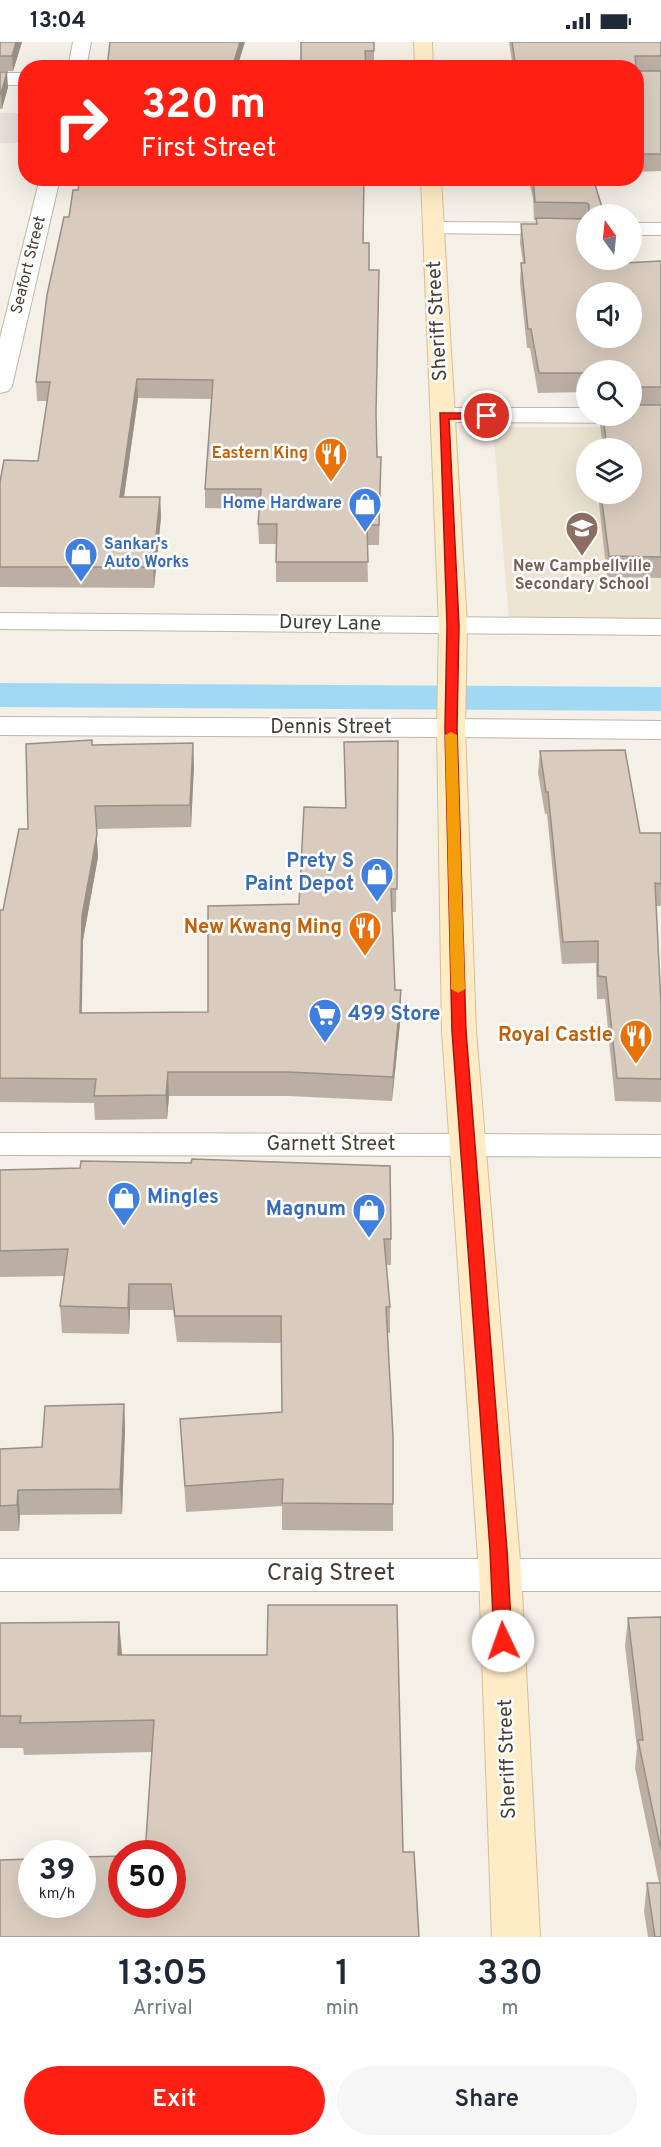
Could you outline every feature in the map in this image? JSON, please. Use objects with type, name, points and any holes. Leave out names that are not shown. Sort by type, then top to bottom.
[{"type":"main road","points":[[423,42],[424,60]]},
{"type":"main road","name":"Sheriff Street","points":[[431,186],[435,304],[453,626],[451,728],[459,1031],[500,1573],[516,1937]]},
{"type":"street","points":[[79,60],[82,42]]},
{"type":"street","points":[[0,79],[18,79]]},
{"type":"street","name":"Seafort Street","points":[[0,386],[48,186]]},
{"type":"street","points":[[434,228],[576,229]]},
{"type":"street","points":[[642,229],[661,229]]},
{"type":"street","points":[[443,416],[661,416]]},
{"type":"street","name":"Durey Lane","points":[[0,621],[661,627]]},
{"type":"street","name":"Dennis Street","points":[[0,726],[661,730]]},
{"type":"street","name":"Garnett Street","points":[[0,1144],[661,1146]]},
{"type":"street","name":"Craig Street","points":[[0,1575],[500,1573],[661,1575]]},
{"type":"shaded area","points":[[0,113],[18,113],[18,143],[0,143]]},
{"type":"shaded area","name":"New Campbellville Secondary School","points":[[493,427],[661,427],[661,621],[509,620]]},
{"type":"building","points":[[0,42],[16,42],[12,56],[0,56]]},
{"type":"building","points":[[110,42],[240,42],[234,60],[108,60]]},
{"type":"building","points":[[301,42],[374,42],[374,51],[365,51],[366,60],[301,60]]},
{"type":"building","points":[[512,42],[661,42],[661,56],[635,56],[635,60],[515,60]]},
{"type":"building","points":[[644,71],[661,71],[661,154],[644,154]]},
{"type":"building","points":[[0,72],[7,72],[1,94],[0,94]]},
{"type":"building","points":[[79,186],[364,186],[363,243],[369,243],[369,270],[379,270],[376,413],[377,457],[381,457],[379,525],[367,525],[368,562],[276,562],[277,524],[258,524],[261,489],[205,489],[213,380],[137,379],[120,497],[160,497],[153,567],[0,567],[0,482],[4,460],[38,461],[50,382],[36,382],[47,295],[64,217],[69,217],[73,190],[78,190]]},
{"type":"building","points":[[534,186],[595,186],[601,204],[535,202]]},
{"type":"building","points":[[536,218],[576,219],[576,270],[642,270],[642,262],[661,261],[661,387],[642,387],[642,360],[576,360],[576,373],[539,373],[531,329],[528,329],[521,263],[525,263],[521,224],[537,224]]},
{"type":"building","points":[[642,405],[661,405],[661,557],[609,556],[602,504],[642,504],[642,438],[606,438],[604,426],[642,426]]},
{"type":"building","points":[[92,740],[92,745],[193,743],[190,805],[95,806],[97,834],[82,916],[80,1013],[208,1012],[208,906],[299,904],[304,807],[346,808],[344,742],[398,741],[397,889],[391,889],[395,990],[401,990],[393,1077],[289,1072],[168,1072],[166,1095],[94,1096],[96,1079],[0,1078],[0,910],[3,910],[19,829],[28,829],[26,744]]},
{"type":"building","points":[[625,750],[640,833],[661,833],[661,884],[655,883],[661,1005],[661,1079],[617,1078],[606,977],[598,976],[598,941],[563,942],[548,792],[546,792],[540,751]]},
{"type":"building","points":[[192,1159],[390,1166],[391,1239],[384,1239],[390,1307],[386,1307],[393,1436],[393,1504],[282,1503],[283,1479],[185,1486],[180,1419],[282,1412],[281,1316],[175,1316],[171,1284],[129,1284],[128,1308],[60,1306],[68,1249],[0,1251],[0,1170],[80,1168],[81,1161],[191,1163]]},
{"type":"building","points":[[124,1404],[120,1489],[18,1490],[17,1505],[0,1506],[0,1449],[42,1447],[45,1406]]},
{"type":"building","points":[[268,1605],[397,1605],[403,1852],[414,1852],[419,1937],[0,1937],[0,1860],[18,1859],[18,1918],[96,1918],[96,1857],[108,1856],[108,1918],[186,1918],[186,1840],[146,1840],[154,1720],[20,1723],[21,1716],[0,1716],[0,1623],[119,1622],[118,1655],[267,1655]]},
{"type":"building","points":[[661,1617],[661,1850],[638,1740],[643,1740],[628,1618]]},
{"type":"building","points":[[647,1883],[661,1883],[661,1937],[655,1937]]},
{"type":"waterway","points":[[0,695],[661,699]]},
{"type":"slow traffic","points":[[451,735],[458,989]]},
{"type":"place","name":"Eastern King","points":[[331,483]]},
{"type":"place","name":"Home Hardware","points":[[365,533]]},
{"type":"place","name":"New Campbellville Secondary School","points":[[582,557]]},
{"type":"place","name":"Sankar's Auto Works","points":[[81,583]]},
{"type":"place","name":"Prety S Paint Depot","points":[[377,903]]},
{"type":"place","name":"New Kwang Ming","points":[[365,957]]},
{"type":"place","name":"499 Store","points":[[325,1044]]},
{"type":"place","name":"Royal Castle","points":[[636,1065]]},
{"type":"place","name":"Mingles","points":[[124,1227]]},
{"type":"place","name":"Magnum","points":[[369,1239]]},
{"type":"route","points":[[487,416],[443,416],[453,626],[451,728],[459,1031],[500,1573],[503,1641]]}]
